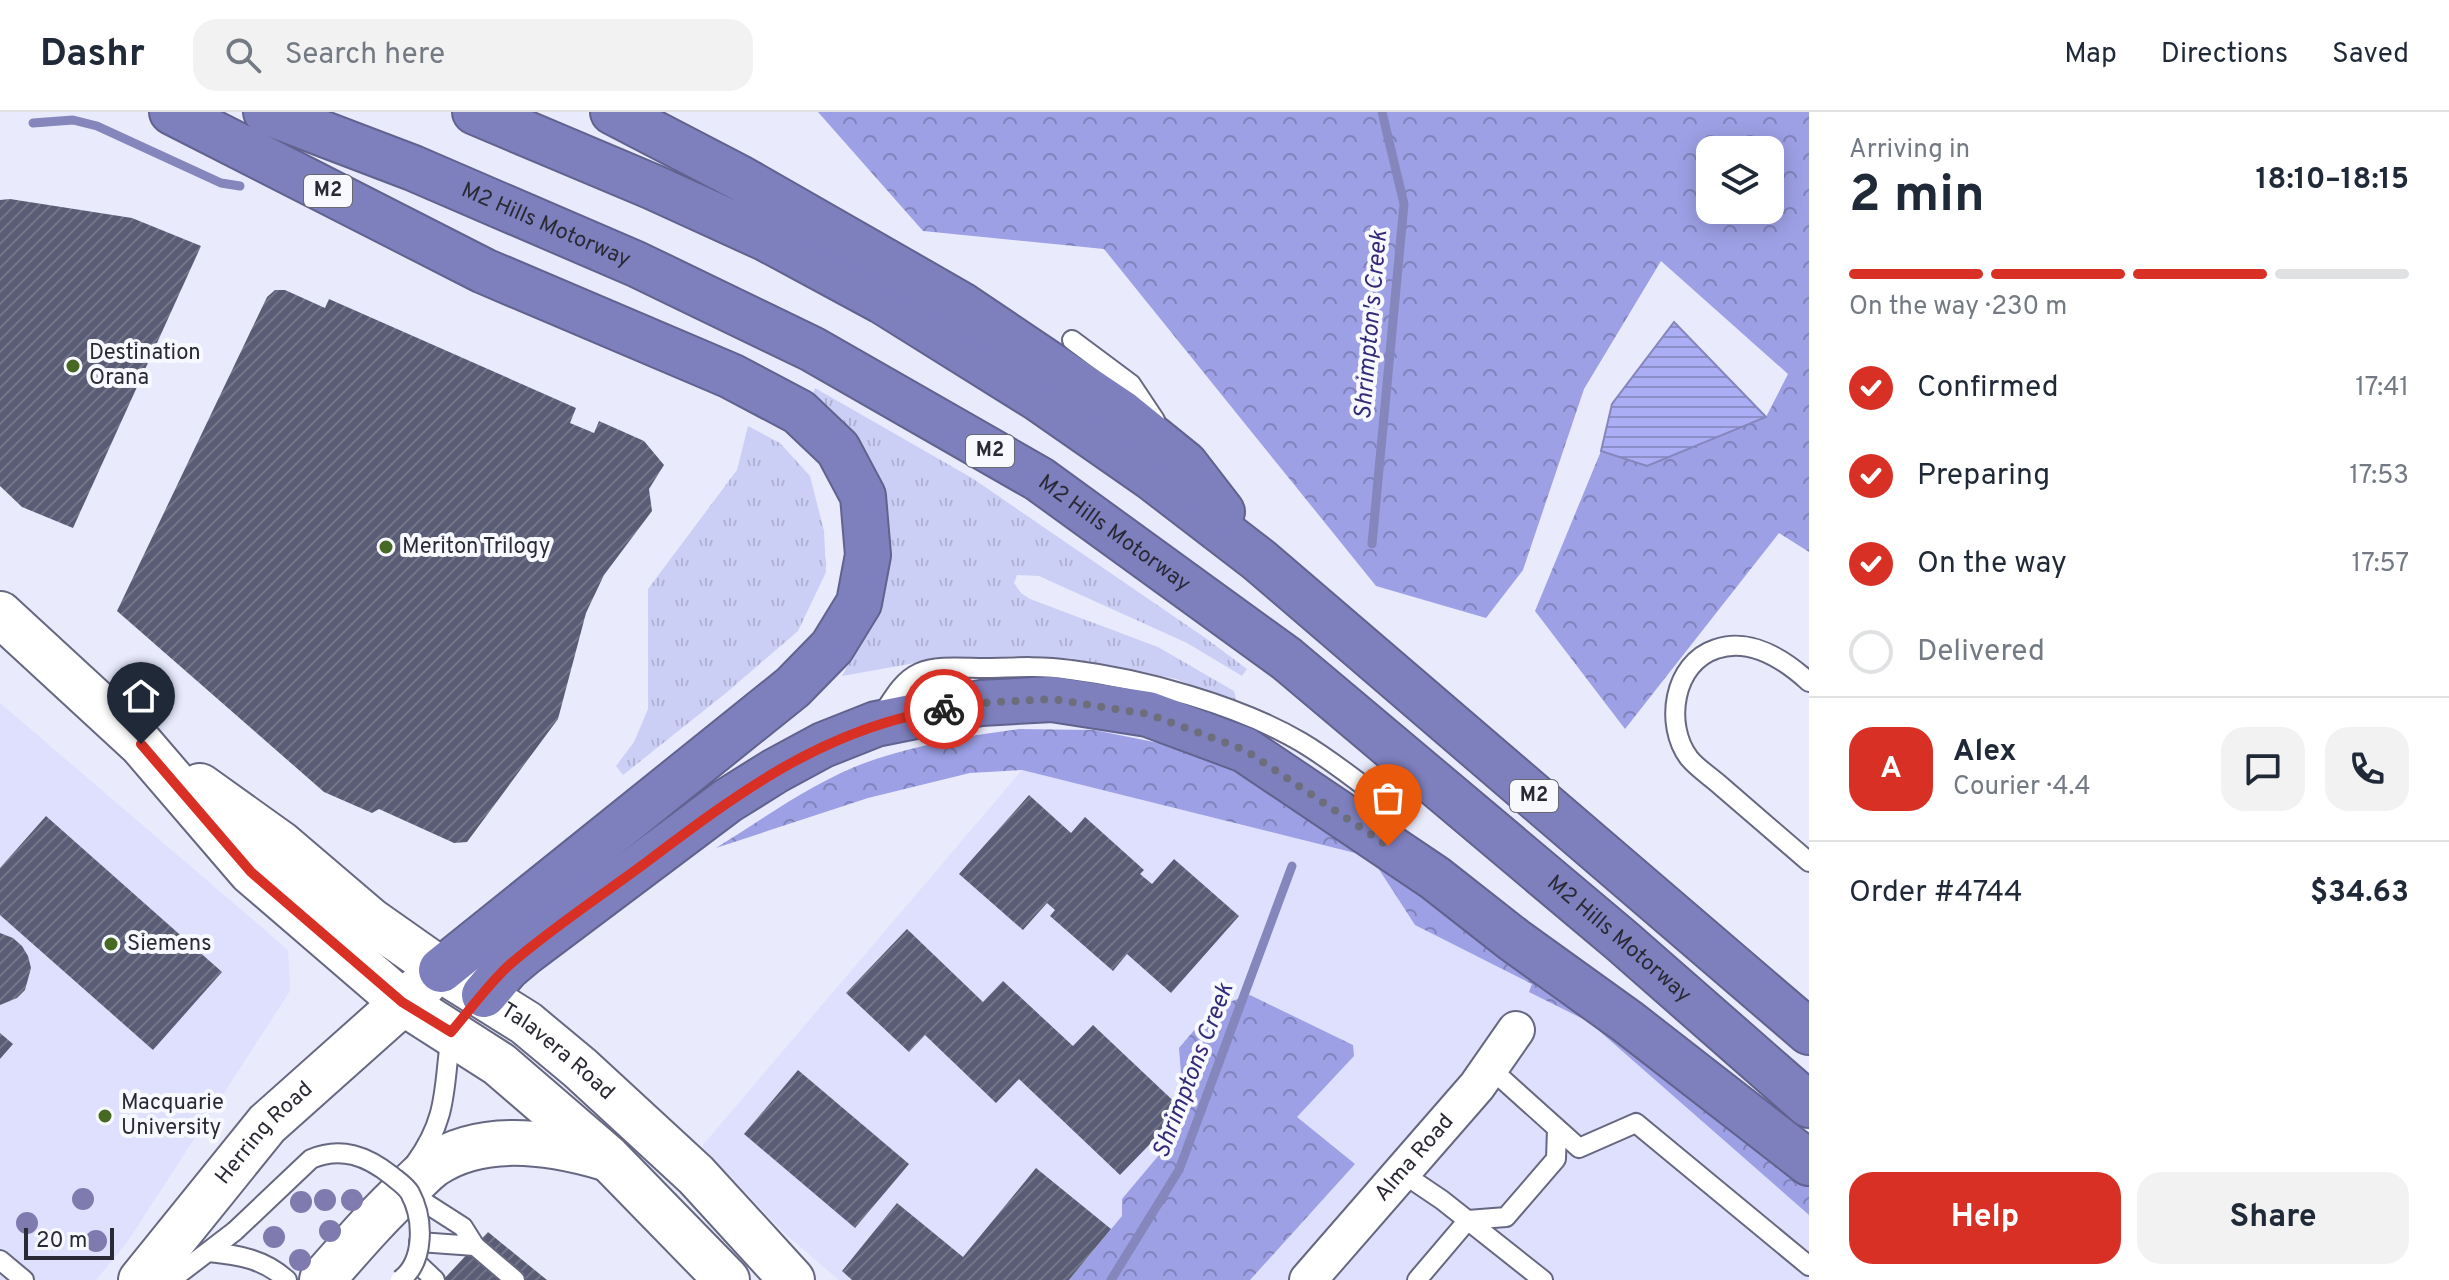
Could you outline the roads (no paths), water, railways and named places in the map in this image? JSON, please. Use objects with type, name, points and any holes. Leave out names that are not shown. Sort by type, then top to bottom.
[{"type":"highway","name":"M2","points":[[172,112],[484,271],[731,376],[799,412],[838,449],[863,496],[868,555],[859,603],[832,647],[793,687],[441,970]]},
{"type":"highway","name":"M2 Hills Motorway","points":[[266,112],[413,168],[650,271],[812,349],[1039,479],[1287,659],[1622,941],[1809,1105]]},
{"type":"highway","name":"M2","points":[[475,112],[767,239],[882,301],[1039,399],[1151,477],[1259,560],[1809,1032]]},
{"type":"highway","name":"M2","points":[[613,112],[740,178],[960,304],[1122,413],[1185,464],[1259,560]]},
{"type":"highway","points":[[484,995],[507,968],[526,952],[727,801],[823,745],[876,724],[981,703],[1052,699],[1148,714],[1245,750],[1435,878],[1514,940],[1628,1022],[1809,1163]]},
{"type":"main road","name":"Talavera Road","points":[[0,614],[141,744],[251,872],[402,1002],[499,1064],[608,1158],[727,1280]]},
{"type":"main road","name":"Talavera Road","points":[[141,744],[281,844],[370,920],[441,970],[526,1023],[696,1175],[792,1280]]},
{"type":"main road","name":"Herring Road","points":[[141,1280],[267,1124],[441,970]]},
{"type":"main road","points":[[451,1032],[484,995]]},
{"type":"main road","points":[[322,1280],[433,1165],[460,1152],[490,1144],[564,1146],[608,1158]]},
{"type":"street","name":"Alma Road","points":[[1308,1280],[1490,1068],[1516,1030]]},
{"type":"lane","points":[[1072,340],[1131,384],[1185,464]]},
{"type":"lane","points":[[1809,682],[1764,650],[1734,646],[1714,649],[1695,663],[1680,682],[1674,707],[1676,730],[1689,758],[1809,862]]},
{"type":"lane","points":[[876,724],[905,682],[921,672],[1021,667],[1069,669],[1149,685],[1256,721],[1299,741],[1390,806]]},
{"type":"lane","points":[[394,1204],[441,1119],[451,1032]]},
{"type":"lane","points":[[1490,1068],[1579,1148],[1636,1123],[1809,1266]]},
{"type":"lane","points":[[1417,1280],[1468,1220],[1506,1217],[1556,1159],[1557,1129]]},
{"type":"lane","points":[[171,1280],[235,1231],[311,1159],[324,1153],[350,1154],[380,1166],[394,1204],[417,1220],[419,1242],[408,1274],[435,1280]]},
{"type":"lane","points":[[1402,1173],[1468,1220],[1543,1280]]},
{"type":"lane","points":[[394,1204],[463,1227],[475,1246],[515,1280]]},
{"type":"lane","points":[[419,1242],[475,1246]]},
{"type":"lane","points":[[209,1252],[252,1258],[274,1268],[287,1280]]},
{"type":"lane","points":[[0,1260],[24,1280]]},
{"type":"waterway","name":"Shrimpton's Creek","points":[[1372,544],[1404,204],[1382,112]]},
{"type":"waterway","points":[[33,123],[73,120],[97,126],[221,183],[240,186]]},
{"type":"waterway","name":"Shrimptons Creek","points":[[1111,1280],[1179,1170],[1292,866]]},
{"type":"place","name":"Destination Orana","points":[[73,366]]},
{"type":"place","name":"Meriton Trilogy","points":[[386,547]]},
{"type":"place","name":"Siemens","points":[[111,944]]},
{"type":"place","name":"Macquarie University","points":[[105,1116]]}]
